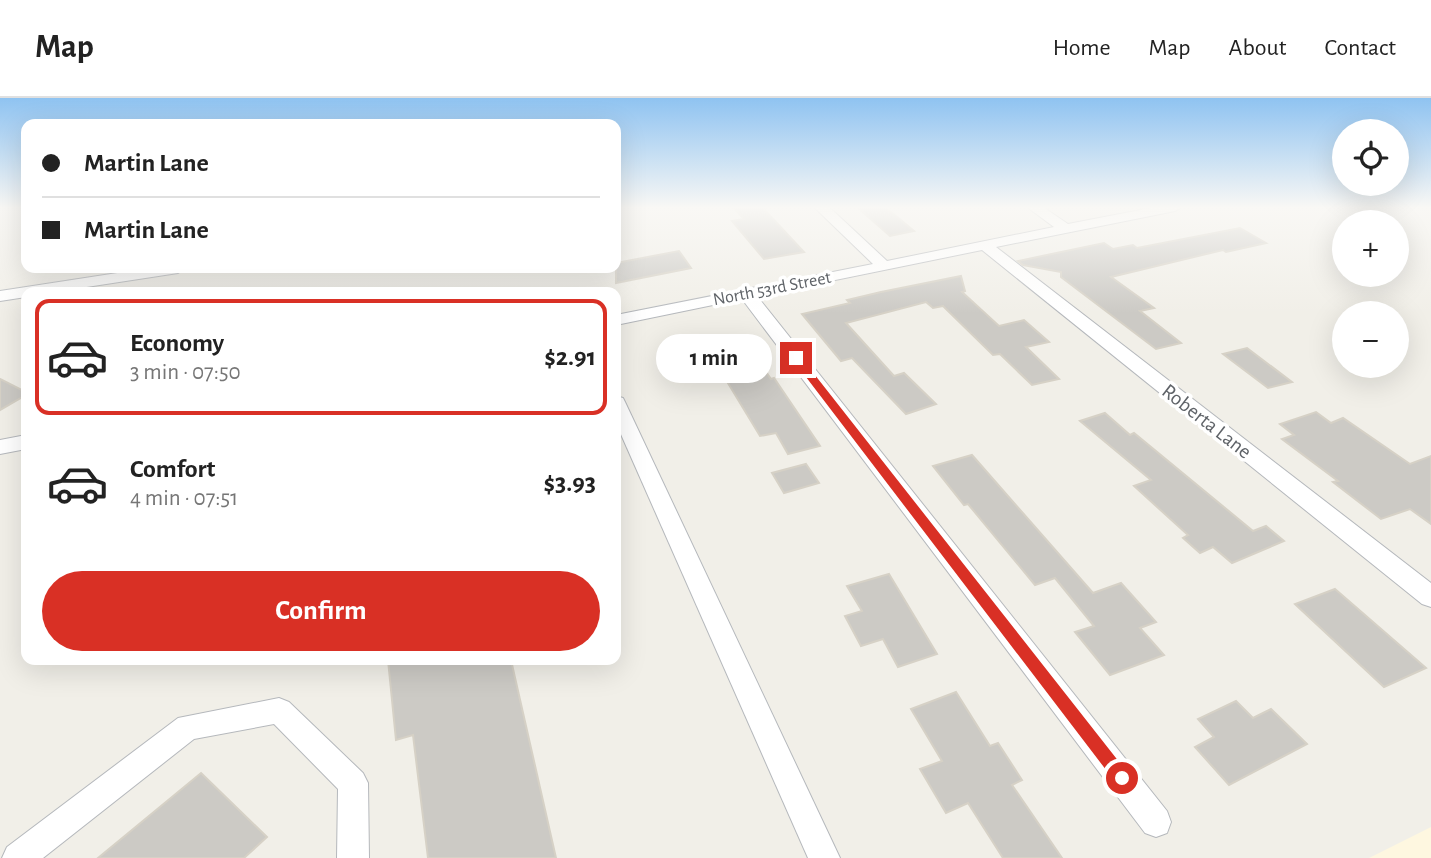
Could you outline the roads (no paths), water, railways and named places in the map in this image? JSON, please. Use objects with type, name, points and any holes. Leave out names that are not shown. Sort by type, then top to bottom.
[{"type":"street","points":[[859,242],[884,266]]},
{"type":"street","name":"North 53rd Street","points":[[621,319],[998,242]]},
{"type":"street","name":"Roberta Lane","points":[[984,245],[1428,592]]},
{"type":"street","points":[[48,287],[124,273]]},
{"type":"street","points":[[0,296],[21,292]]},
{"type":"street","points":[[745,292],[1156,822]]},
{"type":"street","points":[[621,413],[824,858]]},
{"type":"street","points":[[0,447],[21,443]]},
{"type":"street","points":[[18,858],[188,727],[279,711],[353,783],[353,858]]}]
